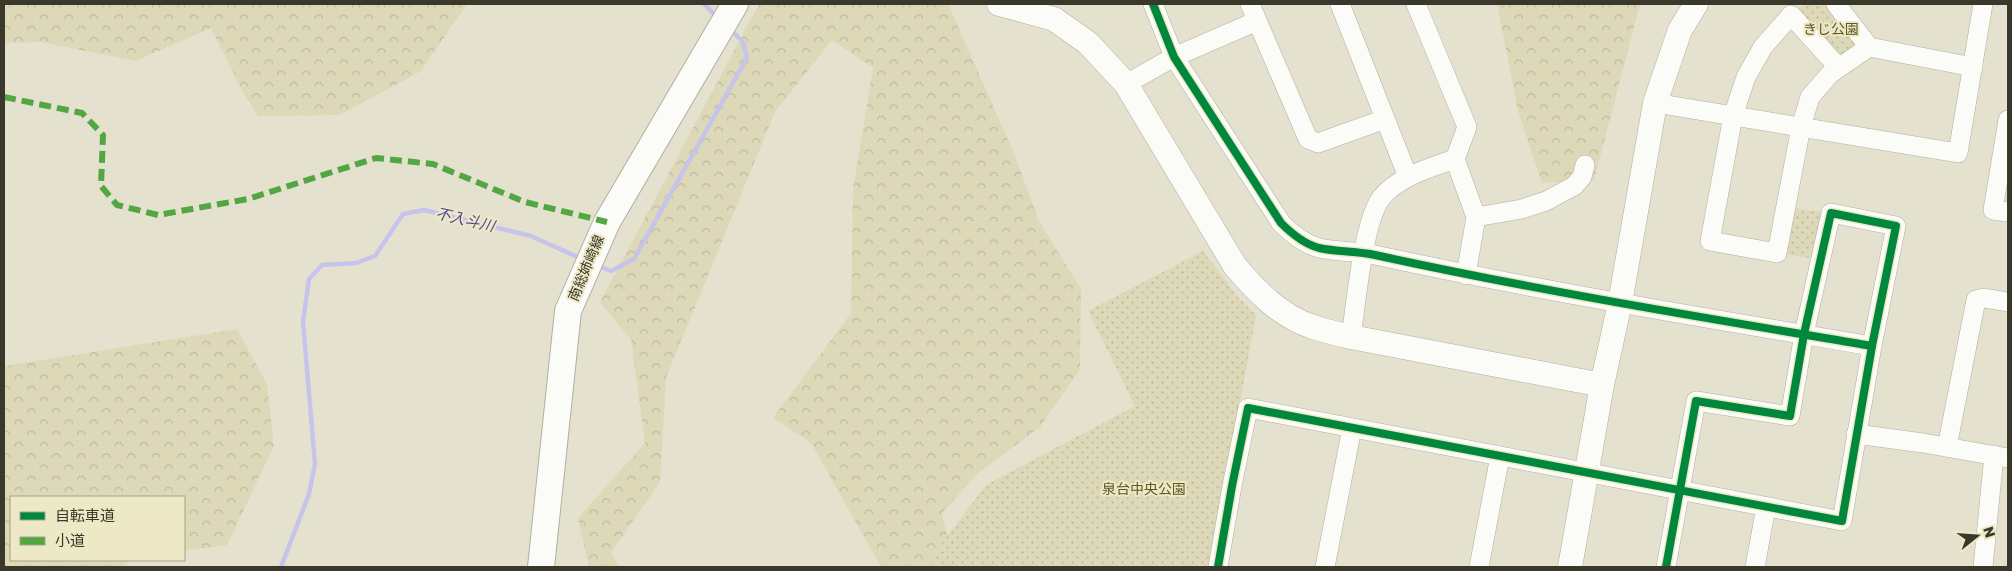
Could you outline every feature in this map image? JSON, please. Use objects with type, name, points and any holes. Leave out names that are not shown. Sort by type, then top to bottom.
[{"type":"main road","name":"南総姉崎線","points":[[542,567],[568,311],[607,222],[735,4]]},
{"type":"street","points":[[999,4],[1054,19],[1088,43],[1126,84],[1235,266],[1257,292],[1279,310],[1312,327],[1351,337],[1602,385]]},
{"type":"street","points":[[1153,4],[1174,57],[1281,223],[1302,240],[1318,248],[1364,253],[1466,275],[1872,346]]},
{"type":"street","points":[[1340,4],[1408,177]]},
{"type":"street","points":[[1416,4],[1468,127],[1455,159],[1476,217],[1466,275]]},
{"type":"street","points":[[1570,567],[1602,385],[1620,303],[1655,103],[1680,30],[1696,4]]},
{"type":"street","points":[[1836,4],[1869,47],[1973,67]]},
{"type":"street","points":[[1655,103],[1958,153],[1984,4]]},
{"type":"street","points":[[1126,84],[1254,12],[1308,138],[1318,143],[1385,119]]},
{"type":"street","points":[[1839,68],[1791,15],[1763,47],[1746,77],[1733,116],[1710,241],[1777,253],[1801,127],[1810,97],[1830,74],[1839,68],[1869,47]]},
{"type":"street","points":[[2008,120],[1993,210],[2008,212]]},
{"type":"street","points":[[1351,337],[1371,220],[1381,199],[1408,177],[1455,159]]},
{"type":"street","points":[[1476,217],[1522,209],[1546,201],[1574,186],[1582,177],[1585,165]]},
{"type":"street","points":[[1218,567],[1248,408],[1680,490],[1766,507],[1842,521],[1872,346],[1896,226],[1831,214],[1804,334],[1790,416],[1696,401],[1680,490],[1666,567]]},
{"type":"street","points":[[1947,447],[1976,300],[1984,298],[2008,302]]},
{"type":"street","points":[[1325,567],[1352,428]]},
{"type":"street","points":[[1856,434],[2001,457],[1983,567]]},
{"type":"street","points":[[1480,567],[1500,456]]},
{"type":"street","points":[[1755,567],[1766,507]]},
{"type":"green space","points":[[4,4],[467,4],[421,71],[340,115],[258,116],[243,92],[211,28],[136,61],[40,42],[4,43]]},
{"type":"green space","points":[[759,4],[948,4],[1013,151],[1039,221],[1081,289],[1080,369],[1040,427],[977,474],[942,513],[954,567],[881,567],[811,443],[773,418],[851,313],[853,189],[873,68],[832,40],[775,112],[666,378],[660,482],[611,553],[619,567],[589,567],[578,518],[645,443],[631,340],[600,302]]},
{"type":"green space","points":[[1497,4],[1640,4],[1594,180],[1542,183],[1518,111]]},
{"type":"green space","name":"きじ公園","points":[[1805,4],[1836,4],[1869,47],[1839,68],[1791,15]]},
{"type":"green space","points":[[1786,207],[1831,213],[1821,260],[1777,253]]},
{"type":"green space","name":"泉台中央公園","points":[[1203,251],[1238,297],[1256,315],[1210,567],[934,567],[933,555],[986,485],[1135,406],[1088,311]]},
{"type":"green space","points":[[237,329],[267,384],[274,446],[227,545],[185,551],[185,496],[10,496],[10,561],[130,561],[122,567],[4,567],[4,366]]},
{"type":"waterway","name":"不入斗川","points":[[704,4],[717,17]]},
{"type":"waterway","name":"不入斗川","points":[[596,265],[611,271],[634,259],[747,58],[743,42],[730,29]]},
{"type":"waterway","name":"不入斗川","points":[[281,567],[309,494],[315,464],[303,322],[309,279],[322,265],[356,263],[375,256],[403,214],[424,210],[531,236],[582,259]]},
{"type":"marked path","points":[[4,97],[82,113],[103,135],[101,186],[117,205],[158,215],[248,199],[376,158],[433,164],[525,202],[607,222]]},
{"type":"cycle path","points":[[1153,4],[1174,57],[1281,223],[1308,244],[1319,248],[1368,254],[1623,304],[1872,346]]},
{"type":"cycle path","points":[[1218,567],[1248,408],[1471,450],[1619,479],[1694,493],[1842,521],[1872,346],[1896,226],[1831,213],[1804,334],[1790,416],[1696,401],[1666,567]]}]
